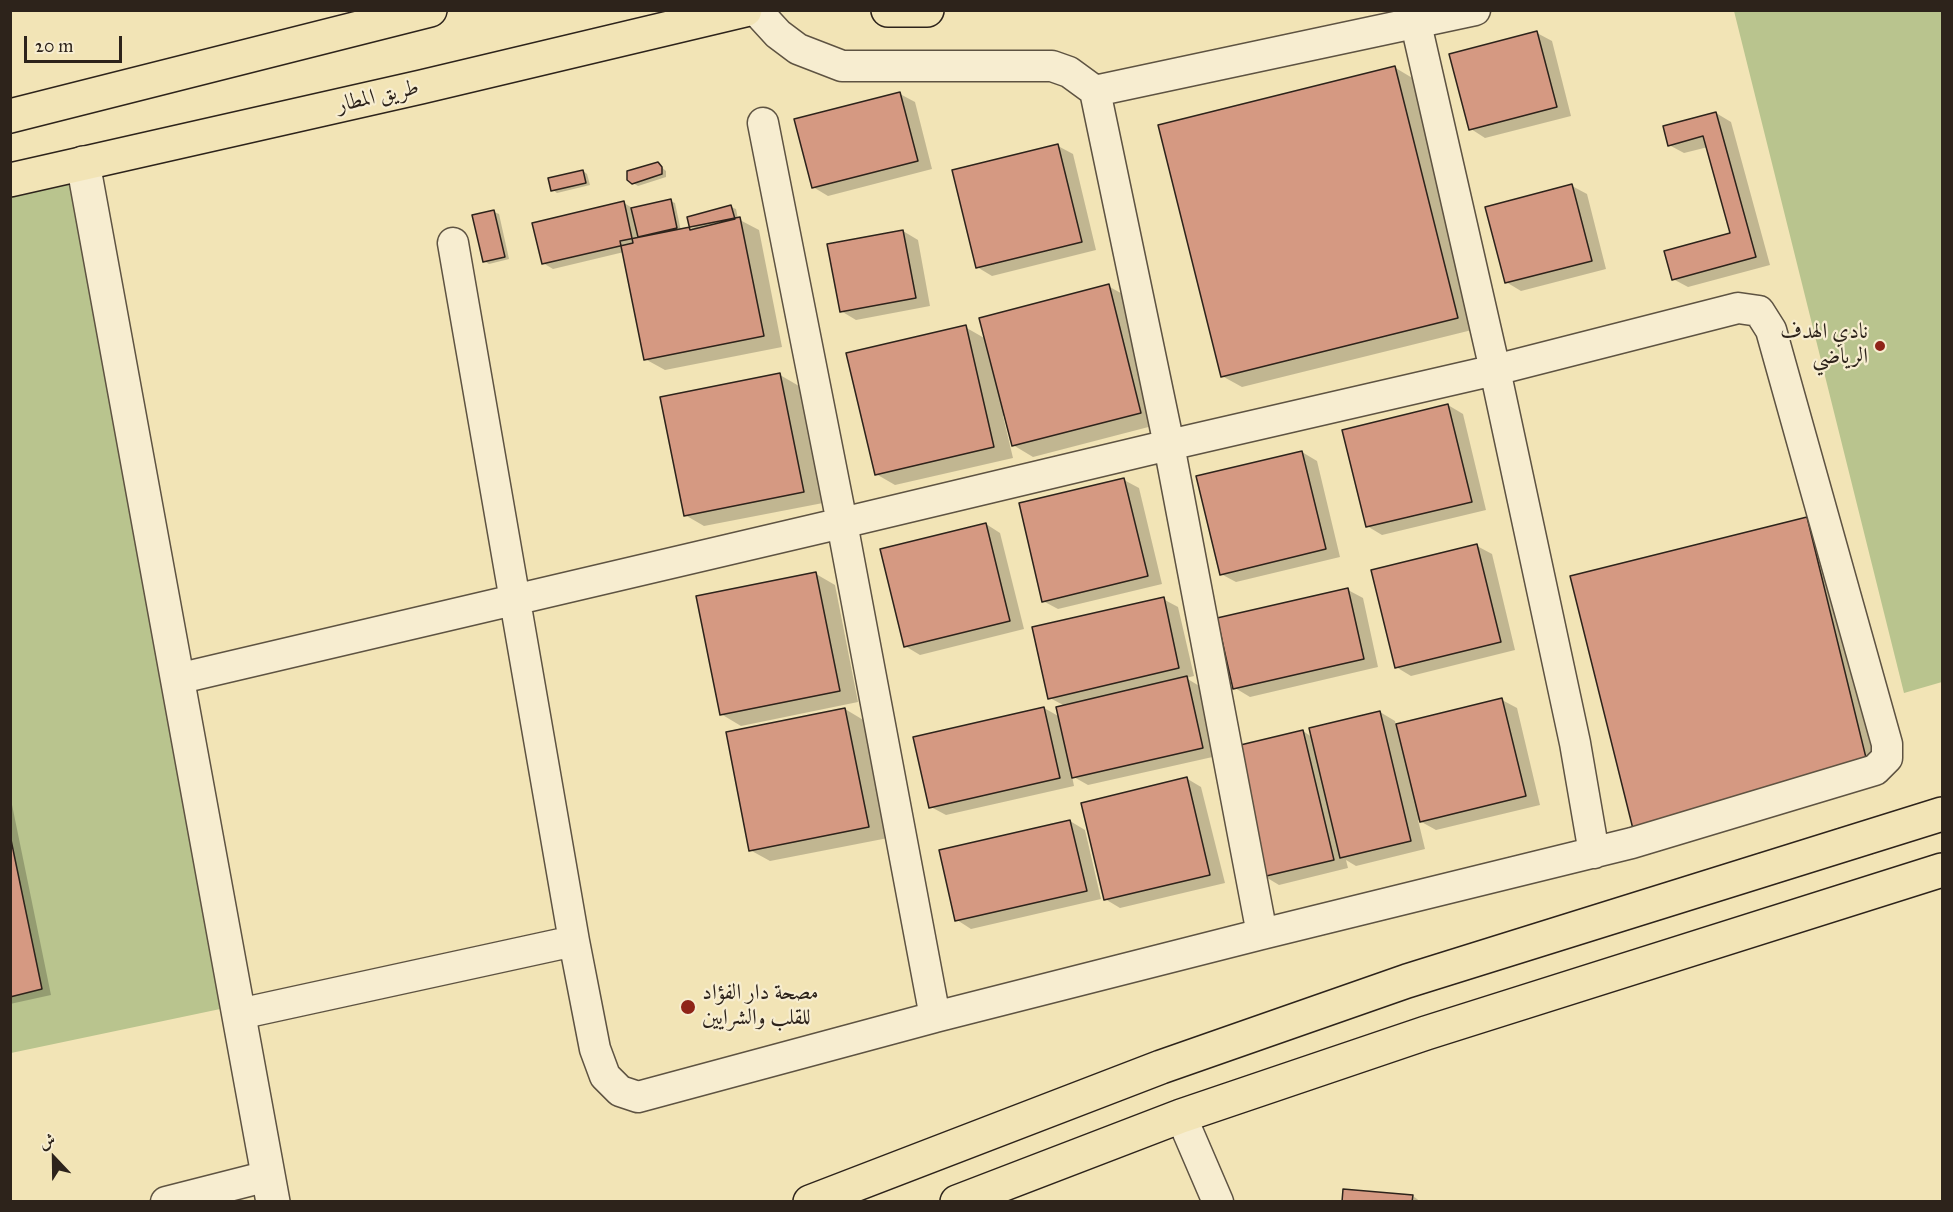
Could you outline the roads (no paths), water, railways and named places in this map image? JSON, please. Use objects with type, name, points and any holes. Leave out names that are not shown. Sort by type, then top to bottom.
[{"type":"main road","points":[[10,116],[430,10]]},
{"type":"main road","name":"طريق المطار","points":[[10,180],[421,87],[745,10]]},
{"type":"main road","points":[[888,10],[927,10]]},
{"type":"main road","points":[[810,1202],[1161,1066],[1407,981],[1942,814]]},
{"type":"main road","points":[[957,1202],[1181,1116],[1426,1033],[1942,870]]},
{"type":"street","points":[[756,10],[778,34],[798,49],[842,66],[1052,66],[1069,72],[1095,91],[1168,445],[1262,934]]},
{"type":"street","points":[[1095,91],[1475,10]]},
{"type":"street","points":[[1416,24],[1495,370],[1575,743],[1594,853]]},
{"type":"street","points":[[764,123],[936,1017]]},
{"type":"street","points":[[83,163],[270,1189],[166,1202]]},
{"type":"street","points":[[177,679],[515,599],[842,523],[1168,445],[1495,370],[1738,308],[1759,311],[1772,330],[1887,744],[1887,758],[1875,770],[1594,853],[936,1017],[638,1097],[620,1091],[605,1076],[594,1049],[574,941],[515,599],[453,243]]},
{"type":"street","points":[[239,1014],[574,941]]},
{"type":"street","points":[[1181,1116],[1218,1202]]},
{"type":"place","name":"نادي الهدف الرياضي","points":[[1880,346]]},
{"type":"place","name":"مصحة دار الفؤاد للقلب والشرايين","points":[[688,1007]]}]
